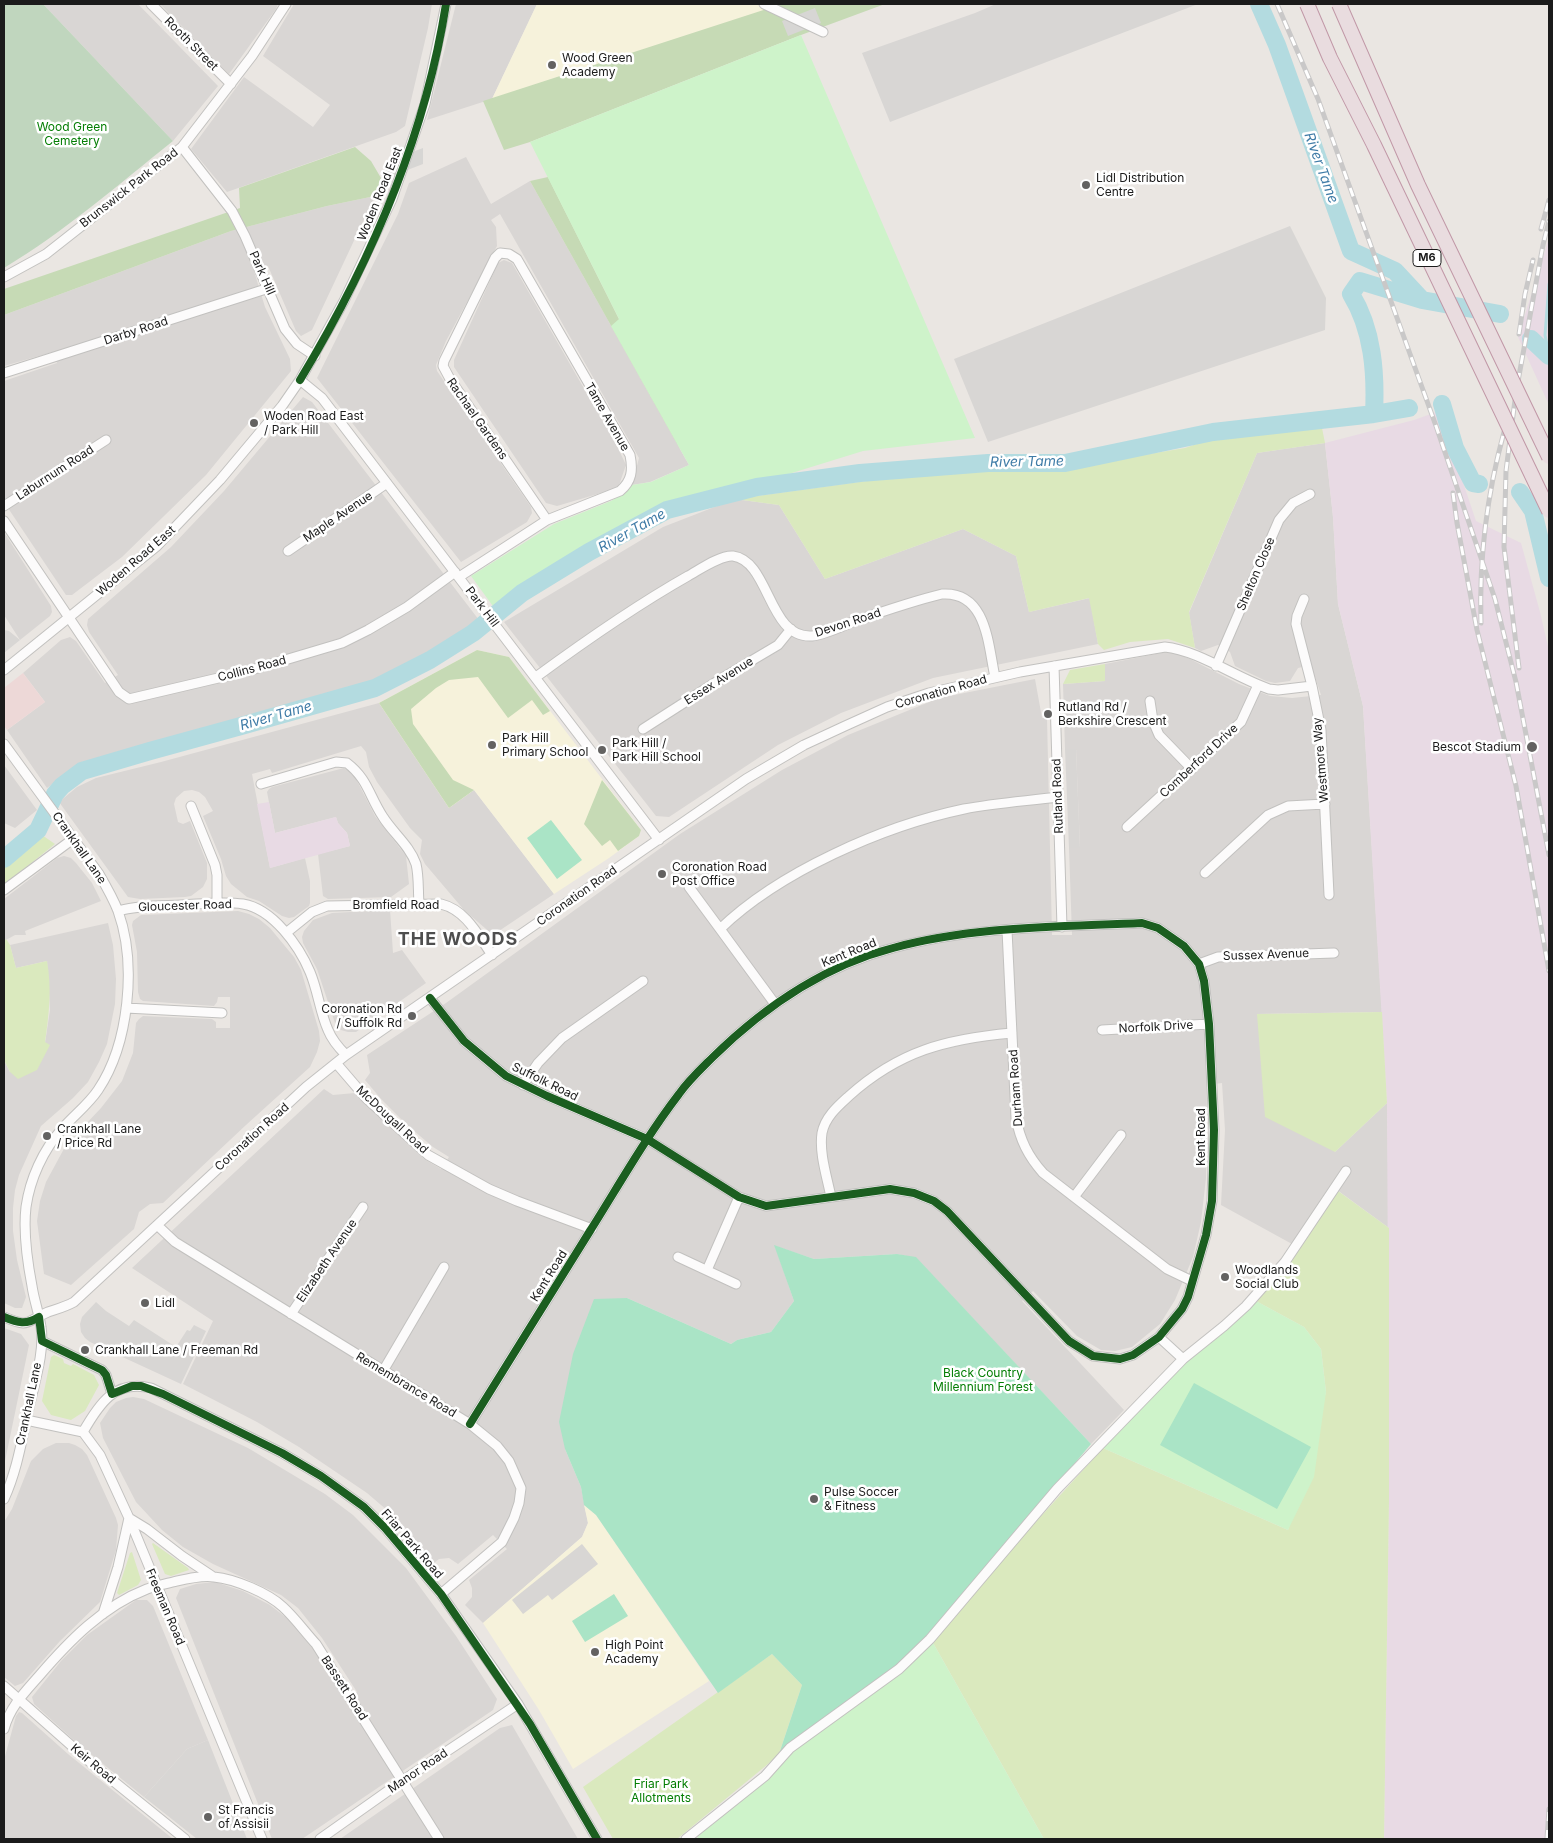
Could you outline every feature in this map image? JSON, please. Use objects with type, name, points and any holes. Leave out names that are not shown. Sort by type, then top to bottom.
[{"type":"highway","name":"M6","points":[[1307,4],[1330,58],[1374,145],[1549,511]]},
{"type":"highway","name":"M6","points":[[1339,4],[1418,186],[1549,457]]},
{"type":"street","name":"Rooth Street","points":[[151,4],[231,84]]},
{"type":"street","name":"Brunswick Park Road","points":[[4,277],[46,254],[182,147],[231,84],[286,4]]},
{"type":"street","name":"Woden Road East","points":[[4,670],[157,546],[220,480],[282,406],[300,380],[344,301],[392,199],[425,104],[446,4]]},
{"type":"street","points":[[764,4],[823,32]]},
{"type":"street","name":"Park Hill","points":[[182,147],[232,212],[269,288],[285,329],[291,338],[315,356]]},
{"type":"street","name":"Tame Avenue","points":[[457,574],[548,520],[620,491],[626,487],[631,474],[630,455],[517,259],[509,254],[500,253],[495,258]]},
{"type":"street","name":"Rachael Gardens","points":[[495,258],[443,366],[548,520]]},
{"type":"street","name":"Darby Road","points":[[4,373],[269,288]]},
{"type":"street","name":"Park Hill","points":[[300,380],[322,398],[659,840]]},
{"type":"street","name":"Laburnum Road","points":[[4,506],[106,440]]},
{"type":"street","name":"Maple Avenue","points":[[288,551],[387,483]]},
{"type":"street","name":"Shelton Close","points":[[1216,666],[1279,520],[1293,503],[1310,494]]},
{"type":"street","name":"Collins Road","points":[[4,520],[119,692],[129,699],[248,672],[342,643],[407,607],[457,574]]},
{"type":"street","points":[[536,677],[627,612],[709,564],[733,556],[748,564],[756,574],[775,610],[792,629]]},
{"type":"street","name":"Devon Road","points":[[792,629],[801,634],[812,636],[934,596],[956,595],[968,600],[980,614],[995,677]]},
{"type":"street","name":"Westmore Way","points":[[1304,599],[1296,616],[1296,624],[1321,730],[1329,895]]},
{"type":"street","name":"Essex Avenue","points":[[644,729],[724,677],[778,645],[792,629]]},
{"type":"street","name":"Coronation Road","points":[[4,1316],[18,1323],[30,1322],[74,1302],[306,1087],[346,1055],[746,780],[804,745],[870,714],[912,698],[995,677],[1165,647],[1180,650],[1258,685],[1278,690],[1312,686]]},
{"type":"street","name":"Rutland Road","points":[[1054,666],[1062,927]]},
{"type":"street","name":"Comberford Drive","points":[[1128,827],[1240,722],[1258,685]]},
{"type":"street","points":[[1150,701],[1153,721],[1159,735],[1192,769]]},
{"type":"street","name":"Crankhall Lane","points":[[4,744],[99,874],[118,911],[125,942],[127,966],[126,1008],[119,1044],[102,1083],[92,1098],[61,1130],[49,1146],[32,1182],[24,1227],[42,1341],[36,1378],[15,1468],[4,1499]]},
{"type":"street","points":[[261,784],[336,762],[347,762],[362,776],[383,817],[412,856],[416,865],[419,903]]},
{"type":"street","points":[[720,929],[745,907],[786,880],[833,855],[880,834],[963,809],[1058,798]]},
{"type":"street","points":[[1205,873],[1268,815],[1288,806],[1325,804]]},
{"type":"street","points":[[191,806],[215,865],[217,904]]},
{"type":"street","points":[[4,890],[73,839]]},
{"type":"street","points":[[689,887],[775,1004]]},
{"type":"street","name":"Gloucester Road","points":[[118,911],[139,907],[233,903],[252,906],[270,917],[286,933],[302,956],[311,973],[328,1030],[346,1055]]},
{"type":"street","name":"Bromfield Road","points":[[286,933],[312,912],[327,906],[441,904],[451,906],[460,912],[492,955]]},
{"type":"street","name":"Kent Road","points":[[470,1424],[647,1140],[680,1092],[729,1041],[775,1004],[813,980],[872,954],[962,934],[1142,922],[1158,928],[1184,946],[1199,964],[1204,981],[1209,1024],[1214,1130],[1212,1201],[1206,1235],[1182,1309],[1159,1337],[1133,1355],[1120,1359],[1094,1356],[1077,1347],[1058,1332],[947,1211],[934,1201],[914,1192],[890,1189],[766,1206],[739,1197],[647,1140]]},
{"type":"street","name":"Durham Road","points":[[1007,930],[1016,1118],[1018,1132],[1031,1160],[1043,1173],[1167,1269],[1192,1281]]},
{"type":"street","name":"Sussex Avenue","points":[[1199,964],[1218,957],[1334,953]]},
{"type":"street","points":[[523,1085],[538,1063],[562,1038],[643,982]]},
{"type":"street","name":"Suffolk Road","points":[[430,998],[448,1023],[476,1053],[506,1076],[647,1140]]},
{"type":"street","points":[[126,1008],[222,1013]]},
{"type":"street","name":"Norfolk Drive","points":[[1102,1030],[1209,1024]]},
{"type":"street","points":[[831,1197],[822,1151],[822,1131],[831,1114],[841,1103],[870,1077],[882,1069],[923,1050],[944,1043],[981,1036],[1012,1033]]},
{"type":"street","name":"McDougall Road","points":[[336,1063],[366,1098],[428,1155],[489,1190],[592,1229]]},
{"type":"street","points":[[1074,1197],[1122,1135]]},
{"type":"street","points":[[686,1839],[765,1776],[790,1748],[899,1669],[924,1645],[1057,1489],[1183,1359],[1246,1306],[1285,1262],[1346,1171]]},
{"type":"street","points":[[707,1270],[739,1197]]},
{"type":"street","name":"Elizabeth Avenue","points":[[291,1314],[363,1207]]},
{"type":"street","name":"Remembrance Road","points":[[157,1225],[175,1242],[470,1424],[496,1446],[509,1461],[521,1488],[514,1518],[502,1542],[441,1594]]},
{"type":"street","points":[[678,1257],[736,1284]]},
{"type":"street","points":[[383,1371],[444,1267]]},
{"type":"street","points":[[1159,1337],[1183,1359]]},
{"type":"street","points":[[42,1341],[102,1370],[106,1375],[112,1394]]},
{"type":"street","name":"Friar Park Road","points":[[83,1432],[101,1402],[112,1394],[132,1386],[151,1388],[282,1453],[321,1476],[364,1507],[385,1528],[441,1594],[518,1704],[597,1839]]},
{"type":"street","points":[[26,1420],[83,1432]]},
{"type":"street","name":"Freeman Road","points":[[83,1432],[100,1456],[129,1518],[262,1839]]},
{"type":"street","points":[[103,1614],[118,1567],[129,1518]]},
{"type":"street","name":"Bassett Road","points":[[129,1518],[212,1576],[263,1594],[283,1607],[293,1617],[316,1644],[439,1839]]},
{"type":"street","name":"Bassett Road","points":[[4,1729],[10,1712],[18,1700],[71,1639],[103,1614],[147,1589],[186,1579],[212,1576]]},
{"type":"street","name":"Keir Road","points":[[4,1686],[91,1763],[185,1839]]},
{"type":"street","name":"Manor Road","points":[[320,1839],[402,1781],[518,1704]]},
{"type":"shaded area","points":[[43,4],[138,4],[218,86],[173,141]]},
{"type":"shaded area","points":[[160,4],[278,4],[229,74]]},
{"type":"shaded area","points":[[294,4],[432,4],[405,126],[396,132],[227,192],[191,149],[244,77],[313,127],[330,105],[263,56]]},
{"type":"shaded area","points":[[456,4],[537,4],[492,99],[427,120]]},
{"type":"shaded area","name":"Wood Green Academy","points":[[537,4],[757,4],[769,9],[492,99]]},
{"type":"shaded area","points":[[996,4],[1198,4],[890,122],[862,53]]},
{"type":"shaded area","points":[[466,157],[491,204],[530,181],[689,465],[650,482],[632,485],[639,458],[500,214],[491,220],[496,227],[497,246],[446,341],[436,365],[437,371],[531,507],[532,513],[527,522],[461,562],[317,378],[398,214],[409,183]]},
{"type":"shaded area","points":[[375,196],[312,330],[301,336],[296,331],[268,266],[254,271],[265,307],[290,359],[291,371],[206,475],[122,557],[72,595],[66,595],[4,502],[4,381],[57,363],[53,352],[4,366],[4,315],[231,231],[327,206]]},
{"type":"shaded area","points":[[1290,226],[1326,298],[1325,330],[988,442],[954,359]]},
{"type":"shaded area","points":[[1549,238],[1549,405],[1518,337]]},
{"type":"shaded area","points":[[504,260],[512,263],[617,446],[626,465],[618,488],[557,506],[546,503],[454,367],[454,360],[498,263]]},
{"type":"shaded area","points":[[303,397],[312,402],[479,620],[443,645],[383,679],[292,707],[72,769],[47,788],[7,730],[45,702],[23,673],[61,640],[70,637],[76,641],[105,683],[118,675],[89,632],[88,619],[171,547],[224,491]]},
{"type":"shaded area","points":[[1439,411],[1476,521],[1521,543],[1549,651],[1549,1839],[1384,1839],[1389,1499],[1387,1103],[1363,706],[1338,604],[1333,517],[1325,443],[1414,420]]},
{"type":"shaded area","points":[[1325,443],[1333,517],[1338,604],[1363,706],[1382,1012],[1257,1014],[1335,1152],[1387,1103],[1389,1228],[1333,1187],[1292,1244],[1221,1205],[1225,1130],[1222,1083],[1207,1085],[1206,1178],[1201,1222],[1193,1257],[1175,1300],[1160,1324],[1132,1347],[1115,1351],[1101,1350],[1077,1336],[1033,1291],[1022,1301],[1124,1410],[1091,1444],[916,1258],[897,1254],[814,1259],[775,1246],[794,1301],[771,1332],[737,1340],[731,1344],[627,1298],[565,1449],[581,1487],[588,1523],[582,1537],[483,1623],[465,1605],[472,1597],[472,1588],[469,1580],[507,1549],[493,1535],[458,1564],[449,1558],[439,1559],[434,1563],[388,1511],[367,1493],[299,1447],[257,1422],[183,1384],[213,1321],[132,1268],[324,1089],[333,1095],[355,1093],[424,1159],[441,1169],[449,1157],[433,1147],[407,1125],[365,1080],[370,1073],[367,1055],[446,1003],[680,834],[782,770],[848,735],[939,698],[1035,679],[1042,718],[1047,718],[1052,935],[1072,935],[1069,848],[1080,848],[1076,749],[1065,749],[1063,684],[1105,681],[1105,664],[1166,652],[1175,653],[1190,659],[1239,684],[1270,696],[1292,698],[1321,695],[1311,665],[1298,668],[1290,681],[1275,683],[1266,681],[1235,666],[1230,652],[1218,645],[1201,651],[1195,648],[1189,613],[1257,453]]},
{"type":"shaded area","points":[[735,499],[779,505],[825,579],[963,529],[1016,556],[1029,612],[1090,598],[1098,644],[933,678],[841,713],[778,745],[669,817],[656,816],[504,622],[663,527]]},
{"type":"shaded area","points":[[4,532],[51,606],[52,612],[50,616],[20,640],[4,615]]},
{"type":"shaded area","points":[[4,630],[9,631],[20,640],[4,653]]},
{"type":"shaded area","name":"Park Hill Primary School","points":[[477,650],[509,657],[641,830],[639,836],[554,894],[474,790],[449,808],[379,703]]},
{"type":"shaded area","points":[[23,673],[45,702],[7,730],[4,726],[4,688]]},
{"type":"shaded area","points":[[379,703],[449,808],[474,790],[554,894],[493,935],[464,910],[425,864],[420,854],[422,840],[410,828],[377,782],[369,767],[366,752],[361,746],[272,773],[270,769],[252,774],[270,868],[305,858],[310,881],[310,903],[309,906],[294,917],[289,918],[282,916],[259,901],[247,897],[231,884],[226,876],[203,816],[213,811],[205,797],[199,792],[192,790],[184,791],[176,798],[174,804],[178,822],[183,824],[190,821],[207,863],[207,879],[203,887],[191,896],[185,897],[140,899],[128,897],[59,802],[77,787],[96,778]]},
{"type":"shaded area","points":[[1065,749],[1076,749],[1080,848],[1069,848]]},
{"type":"shaded area","points":[[4,765],[37,810],[15,828],[4,823]]},
{"type":"shaded area","points":[[344,768],[354,775],[375,816],[406,856],[409,884],[391,897],[328,899],[323,896],[318,854],[350,846],[347,833],[338,823],[336,817],[275,833],[267,792],[269,789]]},
{"type":"shaded area","points":[[269,802],[275,833],[336,817],[338,823],[347,833],[350,846],[270,868],[257,804]]},
{"type":"shaded area","points":[[64,856],[71,858],[76,863],[92,883],[101,901],[25,931],[26,935],[15,935],[4,941],[4,899],[57,858]]},
{"type":"shaded area","points":[[390,910],[393,953],[402,950],[426,983],[356,1032],[341,1030],[336,1026],[317,969],[303,943],[304,931],[313,920],[332,913]]},
{"type":"shaded area","points":[[238,911],[259,919],[270,928],[294,957],[301,970],[319,1031],[320,1041],[310,1067],[163,1203],[150,1204],[139,1212],[134,1229],[71,1285],[44,1274],[37,1221],[40,1201],[46,1182],[66,1145],[101,1108],[122,1081],[133,1053],[136,1023],[139,1019],[143,1016],[212,1019],[216,1022],[216,1028],[230,1028],[230,997],[218,997],[214,1006],[143,1001],[140,999],[133,921],[141,915]]},
{"type":"shaded area","points":[[108,923],[113,945],[116,979],[115,1004],[107,1044],[88,1082],[41,1126],[19,1175],[15,1190],[13,1231],[17,1260],[26,1297],[22,1308],[15,1308],[4,1303],[4,1060],[10,1072],[45,1043],[50,1010],[47,961],[16,968],[10,945]]},
{"type":"shaded area","points":[[96,1302],[129,1326],[134,1320],[176,1347],[187,1330],[190,1331],[194,1325],[206,1331],[181,1384],[85,1338],[81,1332],[80,1324],[82,1317]]},
{"type":"shaded area","points":[[4,1328],[21,1334],[29,1345],[4,1466]]},
{"type":"shaded area","points":[[133,1397],[144,1399],[248,1448],[325,1494],[353,1515],[406,1568],[456,1636],[497,1699],[493,1710],[302,1839],[272,1839],[176,1598],[180,1589],[196,1584],[215,1582],[243,1591],[270,1605],[288,1619],[313,1648],[347,1699],[357,1692],[322,1638],[298,1608],[281,1595],[213,1564],[183,1547],[162,1530],[136,1502],[103,1438],[100,1423],[116,1402]]},
{"type":"shaded area","points":[[56,1443],[75,1445],[87,1455],[116,1518],[118,1525],[116,1550],[100,1602],[60,1641],[23,1683],[15,1686],[4,1677],[4,1522],[12,1509],[31,1461],[43,1449]]},
{"type":"shaded area","name":"High Point Academy","points":[[584,1505],[596,1515],[709,1681],[573,1769],[539,1710],[483,1623],[582,1537],[588,1523]]},
{"type":"shaded area","points":[[582,1544],[598,1564],[552,1600],[548,1595],[523,1614],[512,1600]]},
{"type":"shaded area","points":[[136,1600],[147,1600],[153,1606],[208,1740],[187,1749],[144,1797],[77,1743],[34,1704],[32,1697],[61,1661],[87,1635]]},
{"type":"shaded area","points":[[19,1712],[173,1839],[4,1839],[4,1760],[16,1716]]},
{"type":"shaded area","points":[[512,1725],[578,1839],[340,1839],[500,1728]]},
{"type":"shaded area","points":[[208,1740],[247,1839],[197,1839],[144,1797],[187,1749]]},
{"type":"green space","name":"Wood Green Cemetery","points":[[4,4],[43,4],[173,141],[69,224],[4,268]]},
{"type":"green space","points":[[782,4],[885,4],[801,35],[530,142],[504,150],[483,101]]},
{"type":"green space","points":[[801,35],[975,438],[863,451],[766,481],[687,501],[611,536],[512,594],[495,609],[471,576],[554,524],[611,501],[624,493],[632,485],[651,482],[689,465],[611,326],[619,319],[530,142]]},
{"type":"green space","points":[[355,147],[371,161],[381,178],[375,196],[327,206],[231,231],[4,315],[4,289],[240,208],[239,188]]},
{"type":"green space","points":[[548,177],[619,319],[680,449],[530,181]]},
{"type":"green space","points":[[1322,428],[1325,443],[1257,453],[1189,612],[1195,648],[1168,639],[1130,642],[1104,650],[1098,644],[1089,598],[1029,612],[1016,556],[963,529],[825,579],[779,505],[735,499],[917,474],[1078,466],[1185,448],[1208,440]]},
{"type":"green space","points":[[477,650],[509,657],[550,711],[543,715],[532,700],[508,718],[478,677],[449,680],[436,688],[411,709],[413,724],[453,780],[474,790],[449,808],[379,703]]},
{"type":"green space","points":[[1105,664],[1105,681],[1063,684],[1070,670]]},
{"type":"green space","points":[[602,780],[641,830],[639,836],[618,851],[610,840],[602,846],[584,824]]},
{"type":"green space","points":[[551,820],[582,860],[557,879],[527,838]]},
{"type":"green space","points":[[42,835],[55,844],[4,885],[4,867]]},
{"type":"green space","points":[[6,939],[10,945],[16,968],[47,961],[49,971],[48,1022],[45,1042],[50,1045],[37,1070],[18,1079],[10,1072],[4,1060],[4,941]]},
{"type":"green space","points":[[1382,1012],[1387,1103],[1335,1152],[1265,1117],[1257,1014]]},
{"type":"green space","points":[[1338,1191],[1389,1228],[1389,1499],[1384,1839],[1044,1839],[932,1641],[994,1568],[1103,1448],[1288,1530],[1326,1392],[1321,1349],[1304,1327],[1256,1301],[1291,1261]]},
{"type":"green space","name":"Pulse Soccer & Fitness","points":[[774,1245],[814,1259],[897,1254],[916,1257],[1091,1444],[927,1638],[896,1668],[779,1754],[802,1685],[772,1654],[718,1693],[596,1515],[584,1505],[581,1487],[565,1449],[559,1422],[573,1354],[594,1299],[627,1298],[731,1344],[737,1340],[771,1332],[794,1301]]},
{"type":"green space","points":[[1256,1301],[1304,1327],[1321,1349],[1326,1392],[1314,1477],[1288,1530],[1103,1448],[1186,1362]]},
{"type":"green space","points":[[54,1355],[63,1359],[64,1363],[71,1366],[73,1364],[94,1375],[99,1385],[85,1411],[71,1420],[51,1415],[42,1401],[51,1357]]},
{"type":"green space","points":[[1194,1383],[1311,1447],[1277,1509],[1160,1445]]},
{"type":"green space","points":[[153,1543],[189,1570],[171,1576],[165,1574]]},
{"type":"green space","points":[[132,1552],[141,1580],[138,1585],[119,1595],[117,1593],[130,1553]]},
{"type":"green space","points":[[614,1594],[628,1616],[585,1642],[572,1621]]},
{"type":"green space","points":[[932,1641],[1044,1839],[699,1839],[697,1837],[775,1771],[793,1751]]},
{"type":"green space","name":"Friar Park Allotments","points":[[772,1654],[802,1685],[779,1754],[677,1839],[613,1839],[583,1787]]},
{"type":"pier","points":[[815,8],[821,23],[788,36],[782,21]]},
{"type":"pier","points":[[423,148],[423,164],[384,179],[389,161]]},
{"type":"waterway","name":"River Tame","points":[[1259,4],[1277,45],[1351,251],[1395,271],[1422,300]]},
{"type":"waterway","name":"River Tame","points":[[1374,414],[1371,352],[1364,322],[1351,294],[1360,281],[1422,300],[1500,314]]},
{"type":"waterway","points":[[1549,284],[1545,335],[1549,355]]},
{"type":"waterway","name":"River Tame","points":[[1531,339],[1549,356]]},
{"type":"waterway","name":"River Tame","points":[[1442,404],[1455,448],[1473,483],[1479,484]]},
{"type":"waterway","name":"River Tame","points":[[4,859],[38,830],[55,794],[62,786],[82,771],[375,688],[430,660],[473,633],[522,593],[589,552],[667,510],[757,487],[860,473],[988,463],[1065,463],[1213,432],[1374,414],[1409,408]]},
{"type":"waterway","name":"River Tame","points":[[1520,492],[1533,511],[1549,578]]},
{"type":"railway","points":[[1277,4],[1318,99],[1436,426],[1495,599],[1516,682],[1549,855]]},
{"type":"railway","points":[[1541,229],[1549,200]]},
{"type":"railway","points":[[1519,668],[1504,547],[1506,471],[1516,392],[1549,221]]},
{"type":"railway","points":[[1519,334],[1525,294],[1533,260]]},
{"type":"railway","points":[[1481,623],[1481,575],[1485,527],[1493,479],[1504,432]]},
{"type":"railway","points":[[1453,493],[1477,630],[1516,786],[1549,971]]},
{"type":"railway","points":[[1547,1839],[1549,1809]]},
{"type":"cycle path","points":[[300,380],[326,336],[349,291],[391,199],[424,103],[437,54],[446,4]]},
{"type":"cycle path","points":[[430,998],[464,1041],[506,1076],[547,1096],[647,1139],[739,1197],[766,1206],[890,1189],[914,1193],[934,1201],[947,1211],[1069,1341],[1093,1356],[1120,1359],[1133,1355],[1159,1337],[1182,1309],[1188,1297],[1206,1235],[1212,1201],[1214,1130],[1209,1024],[1204,981],[1199,964],[1184,946],[1158,928],[1142,923],[985,931],[954,935],[893,948],[868,956],[819,977],[774,1005],[753,1021],[713,1057],[683,1089],[655,1127],[644,1144],[633,1161],[470,1424]]},
{"type":"cycle path","points":[[4,1317],[22,1322],[39,1317],[42,1341],[102,1370],[106,1375],[112,1394],[132,1386],[141,1386],[163,1394],[282,1453],[321,1476],[364,1507],[385,1528],[441,1594],[530,1724],[597,1839]]},
{"type":"place","name":"Wood Green Academy","points":[[552,65]]},
{"type":"place","name":"Lidl Distribution Centre","points":[[1086,185]]},
{"type":"place","name":"Woden Road East / Park Hill","points":[[254,423]]},
{"type":"place","name":"Rutland Rd / Berkshire Crescent","points":[[1048,714]]},
{"type":"place","name":"Park Hill Primary School","points":[[492,745]]},
{"type":"place","name":"Bescot Stadium","points":[[1532,747]]},
{"type":"place","name":"Park Hill / Park Hill School","points":[[602,750]]},
{"type":"place","name":"Coronation Road Post Office","points":[[662,874]]},
{"type":"place","name":"Coronation Rd / Suffolk Rd","points":[[412,1016]]},
{"type":"place","name":"Crankhall Lane / Price Rd","points":[[47,1136]]},
{"type":"place","name":"Woodlands Social Club","points":[[1225,1277]]},
{"type":"place","name":"Lidl","points":[[145,1303]]},
{"type":"place","name":"Crankhall Lane / Freeman Rd","points":[[85,1350]]},
{"type":"place","name":"Pulse Soccer & Fitness","points":[[814,1499]]},
{"type":"place","name":"High Point Academy","points":[[595,1652]]},
{"type":"place","name":"St Francis of Assisii","points":[[208,1817]]},
{"type":"district","name":"THE WOODS","points":[[458,940]]},
{"type":"park label","name":"Black Country Millennium Forest","points":[[983,1380]]}]
